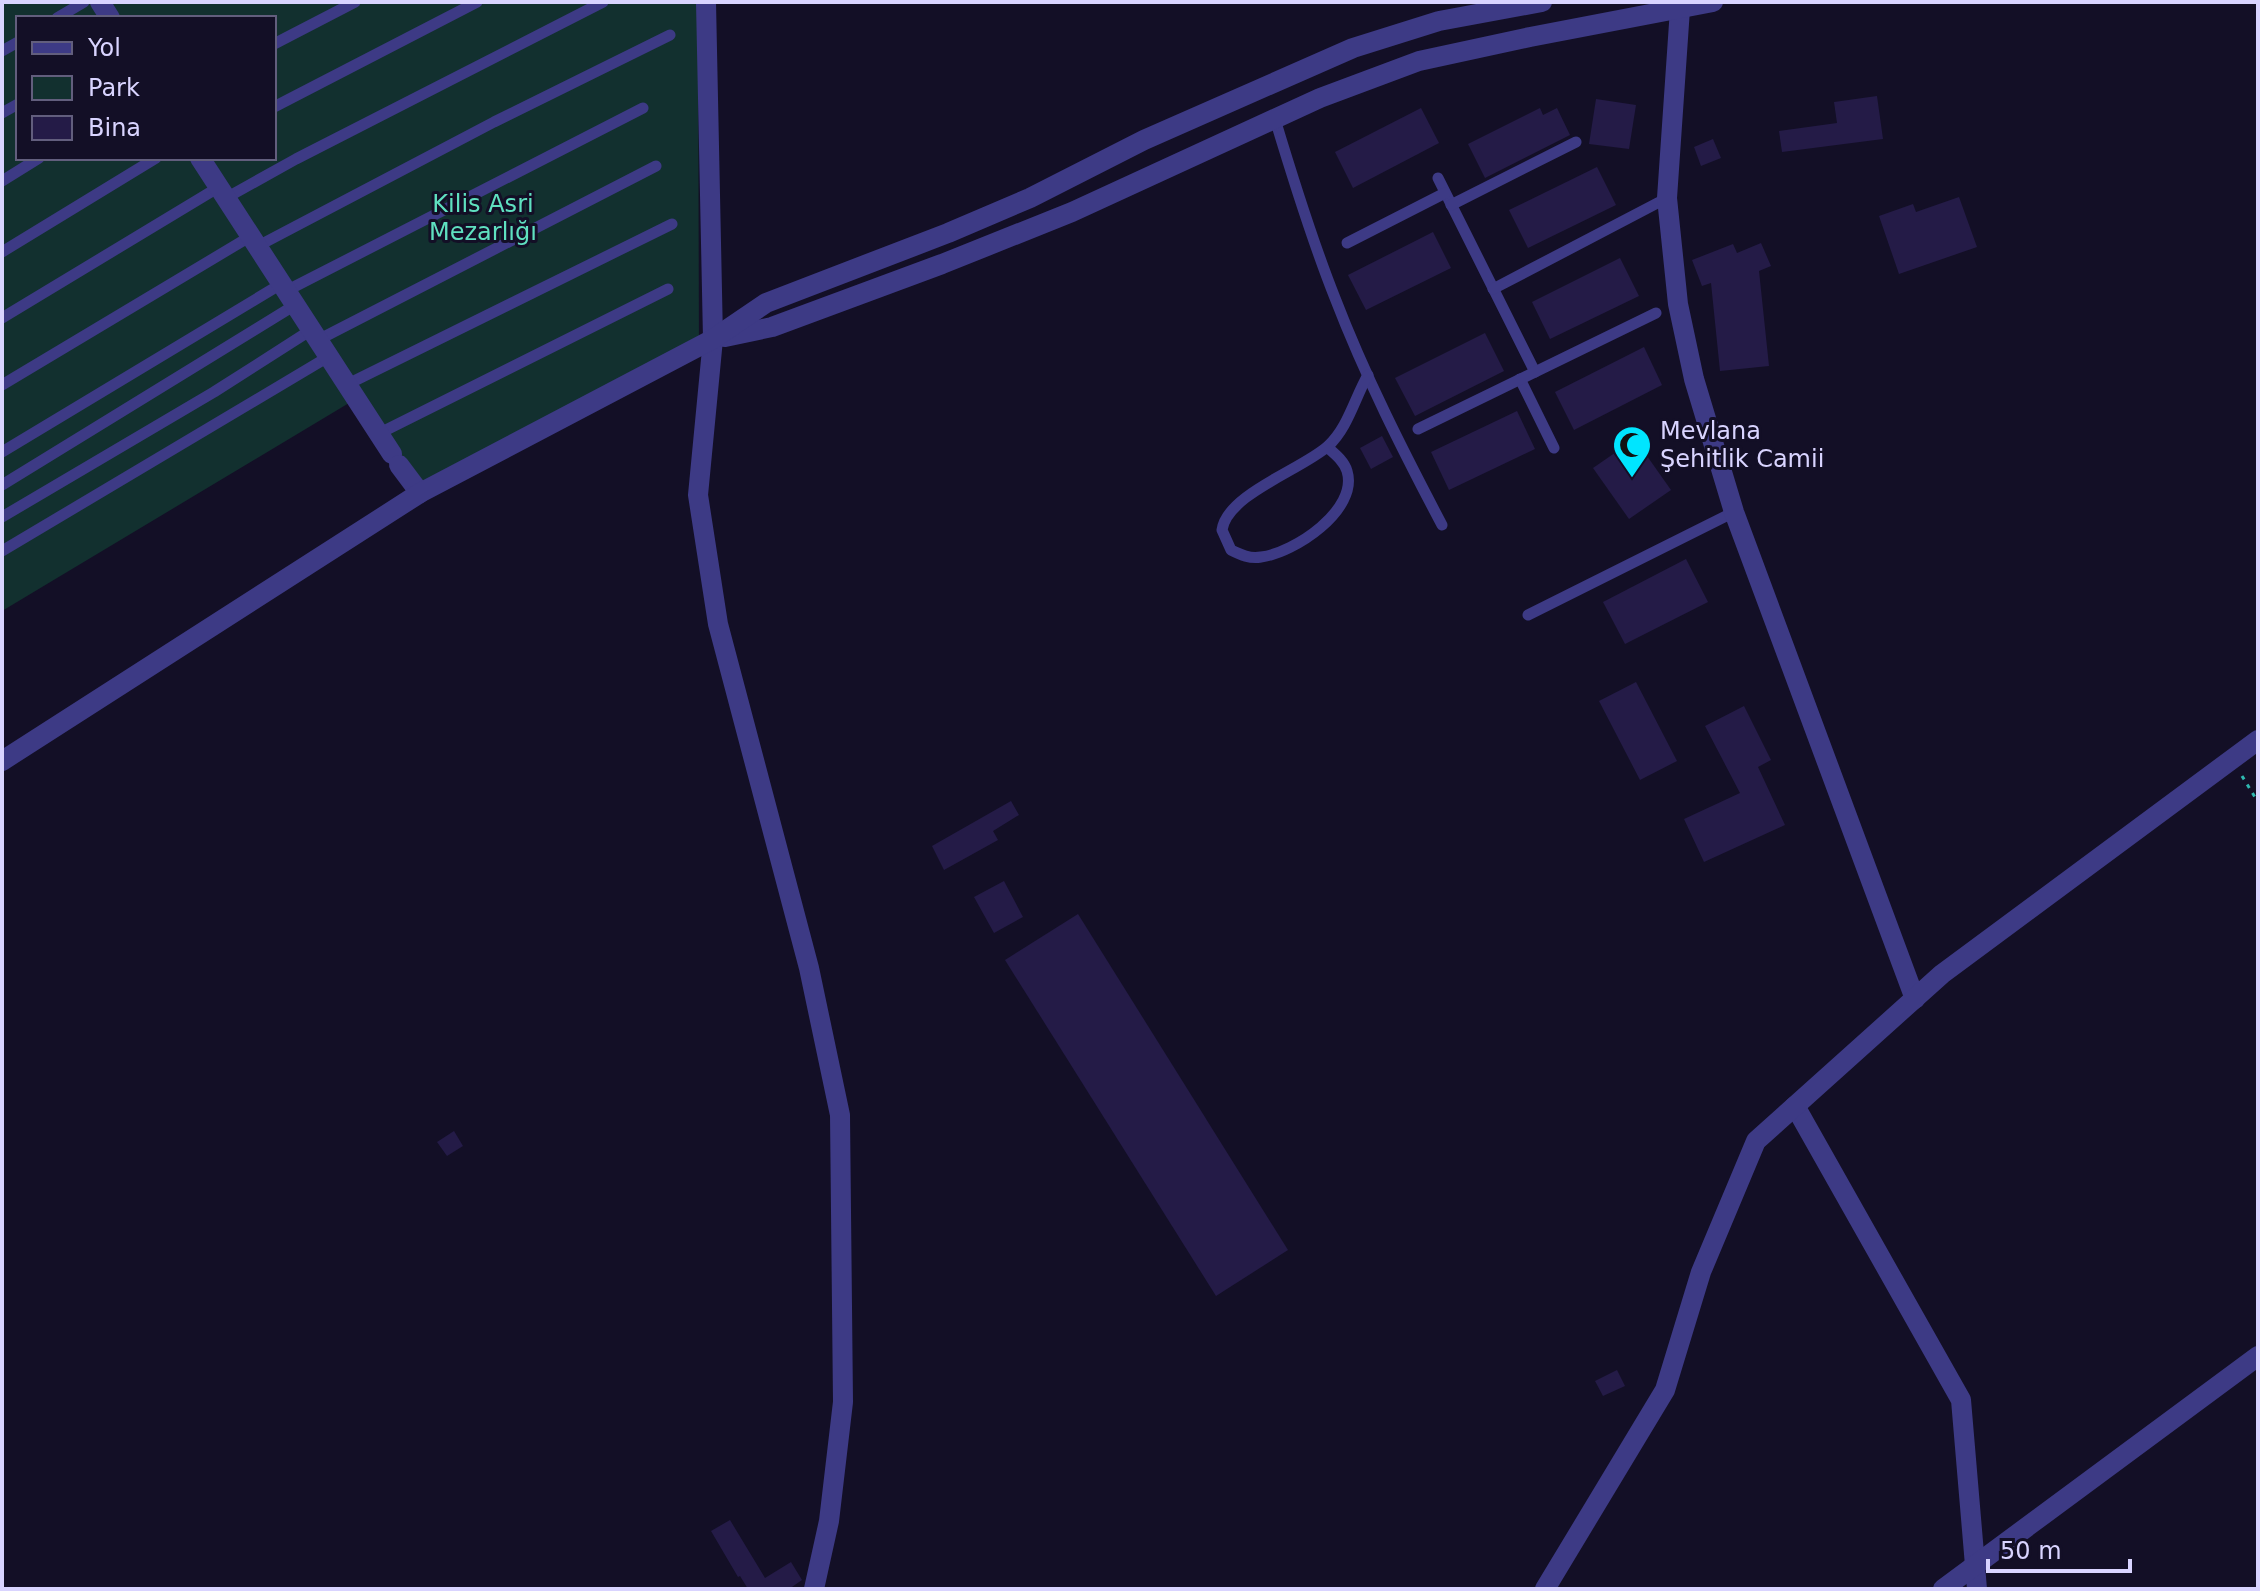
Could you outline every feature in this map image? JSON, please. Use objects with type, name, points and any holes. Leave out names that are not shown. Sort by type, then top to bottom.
[{"type":"street","points":[[706,2],[713,339],[698,495],[718,624],[809,968],[840,1115],[843,1402],[829,1521],[814,1589]]},
{"type":"street","points":[[2,761],[420,493],[713,339],[766,303],[1030,198],[1144,140],[1353,48],[1494,6],[1542,2]]},
{"type":"street","points":[[713,339],[772,327],[942,264],[1072,212],[1320,98],[1419,61],[1682,5],[1713,2]]},
{"type":"street","points":[[1682,5],[1667,198],[1681,319],[1694,379],[1734,512],[1915,999]]},
{"type":"street","points":[[201,160],[378,434],[420,493]]},
{"type":"street","points":[[1545,1589],[1665,1390],[1701,1272],[1756,1141],[1942,974],[2258,740]]},
{"type":"street","points":[[1795,1106],[1961,1400],[1977,1589]]},
{"type":"street","points":[[1943,1589],[2258,1356]]},
{"type":"lane","points":[[276,43],[355,2]]},
{"type":"lane","points":[[276,106],[477,2]]},
{"type":"lane","points":[[2,318],[223,192],[296,159],[603,2]]},
{"type":"lane","points":[[65,16],[103,6]]},
{"type":"lane","points":[[2,385],[255,241],[670,35]]},
{"type":"lane","points":[[2,452],[287,293],[643,108]]},
{"type":"lane","points":[[1275,119],[1334,297],[1407,460],[1442,525]]},
{"type":"lane","points":[[1347,243],[1576,142]]},
{"type":"lane","points":[[2,181],[36,160]]},
{"type":"lane","points":[[2,252],[153,160]]},
{"type":"lane","points":[[2,517],[141,436],[656,166]]},
{"type":"lane","points":[[1438,178],[1535,372]]},
{"type":"lane","points":[[1493,289],[1667,198]]},
{"type":"lane","points":[[346,385],[672,224]]},
{"type":"lane","points":[[378,434],[668,289]]},
{"type":"lane","points":[[2,485],[287,293]]},
{"type":"lane","points":[[1418,429],[1656,313]]},
{"type":"lane","points":[[2,551],[319,342]]},
{"type":"lane","points":[[1327,447],[1344,463],[1349,481],[1343,501],[1330,520],[1296,542],[1262,557],[1251,557],[1231,550],[1222,530],[1230,511],[1278,476],[1327,447],[1342,430],[1368,375]]},
{"type":"lane","points":[[1520,379],[1554,448]]},
{"type":"lane","points":[[1528,615],[1734,512]]},
{"type":"path","points":[[2231,759],[2258,802]]},
{"type":"green space","name":"Kilis Asri Mezarlığı","points":[[2,2],[698,2],[699,356],[430,494],[359,397],[2,611]]},
{"type":"building","points":[[1877,96],[1883,139],[1782,152],[1779,131],[1837,123],[1834,102]]},
{"type":"building","points":[[1596,99],[1636,105],[1629,149],[1589,144]]},
{"type":"building","points":[[1421,108],[1439,143],[1353,188],[1335,152]]},
{"type":"building","points":[[1540,108],[1543,115],[1557,108],[1570,135],[1485,178],[1468,144]]},
{"type":"building","points":[[1713,139],[1721,158],[1701,166],[1694,147]]},
{"type":"building","points":[[1597,167],[1616,205],[1528,248],[1509,210]]},
{"type":"building","points":[[1959,197],[1977,247],[1899,274],[1879,216],[1913,204],[1916,212]]},
{"type":"building","points":[[1433,232],[1451,268],[1366,310],[1348,275]]},
{"type":"building","points":[[1761,243],[1771,266],[1759,271],[1769,366],[1720,371],[1711,283],[1702,286],[1692,260],[1733,244],[1737,253]]},
{"type":"building","points":[[1620,258],[1639,296],[1550,339],[1532,302]]},
{"type":"building","points":[[1485,333],[1504,371],[1415,416],[1395,378]]},
{"type":"building","points":[[1644,347],[1662,385],[1574,430],[1555,392]]},
{"type":"building","points":[[1517,411],[1535,449],[1449,490],[1431,452]]},
{"type":"building","points":[[1382,436],[1393,457],[1371,469],[1360,448]]},
{"type":"building","name":"Mevlana Şehitlik Camii","points":[[1635,439],[1671,490],[1629,519],[1593,468]]},
{"type":"building","points":[[1686,559],[1708,602],[1625,644],[1603,602]]},
{"type":"building","points":[[1636,682],[1677,761],[1640,780],[1599,701]]},
{"type":"building","points":[[1744,706],[1771,760],[1758,767],[1785,825],[1704,862],[1684,819],[1740,793],[1705,726]]},
{"type":"building","points":[[1011,801],[1019,815],[993,831],[998,840],[944,870],[932,846]]},
{"type":"building","points":[[1004,881],[1023,917],[994,933],[974,897]]},
{"type":"building","points":[[1078,914],[1288,1250],[1216,1296],[1005,960]]},
{"type":"building","points":[[454,1131],[463,1146],[447,1156],[437,1142]]},
{"type":"building","points":[[1617,1370],[1625,1386],[1603,1396],[1595,1381]]},
{"type":"building","points":[[730,1520],[765,1578],[791,1562],[802,1580],[789,1589],[748,1589],[711,1531]]},
{"type":"place","name":"Mevlana Şehitlik Camii","points":[[1632,479]]}]
